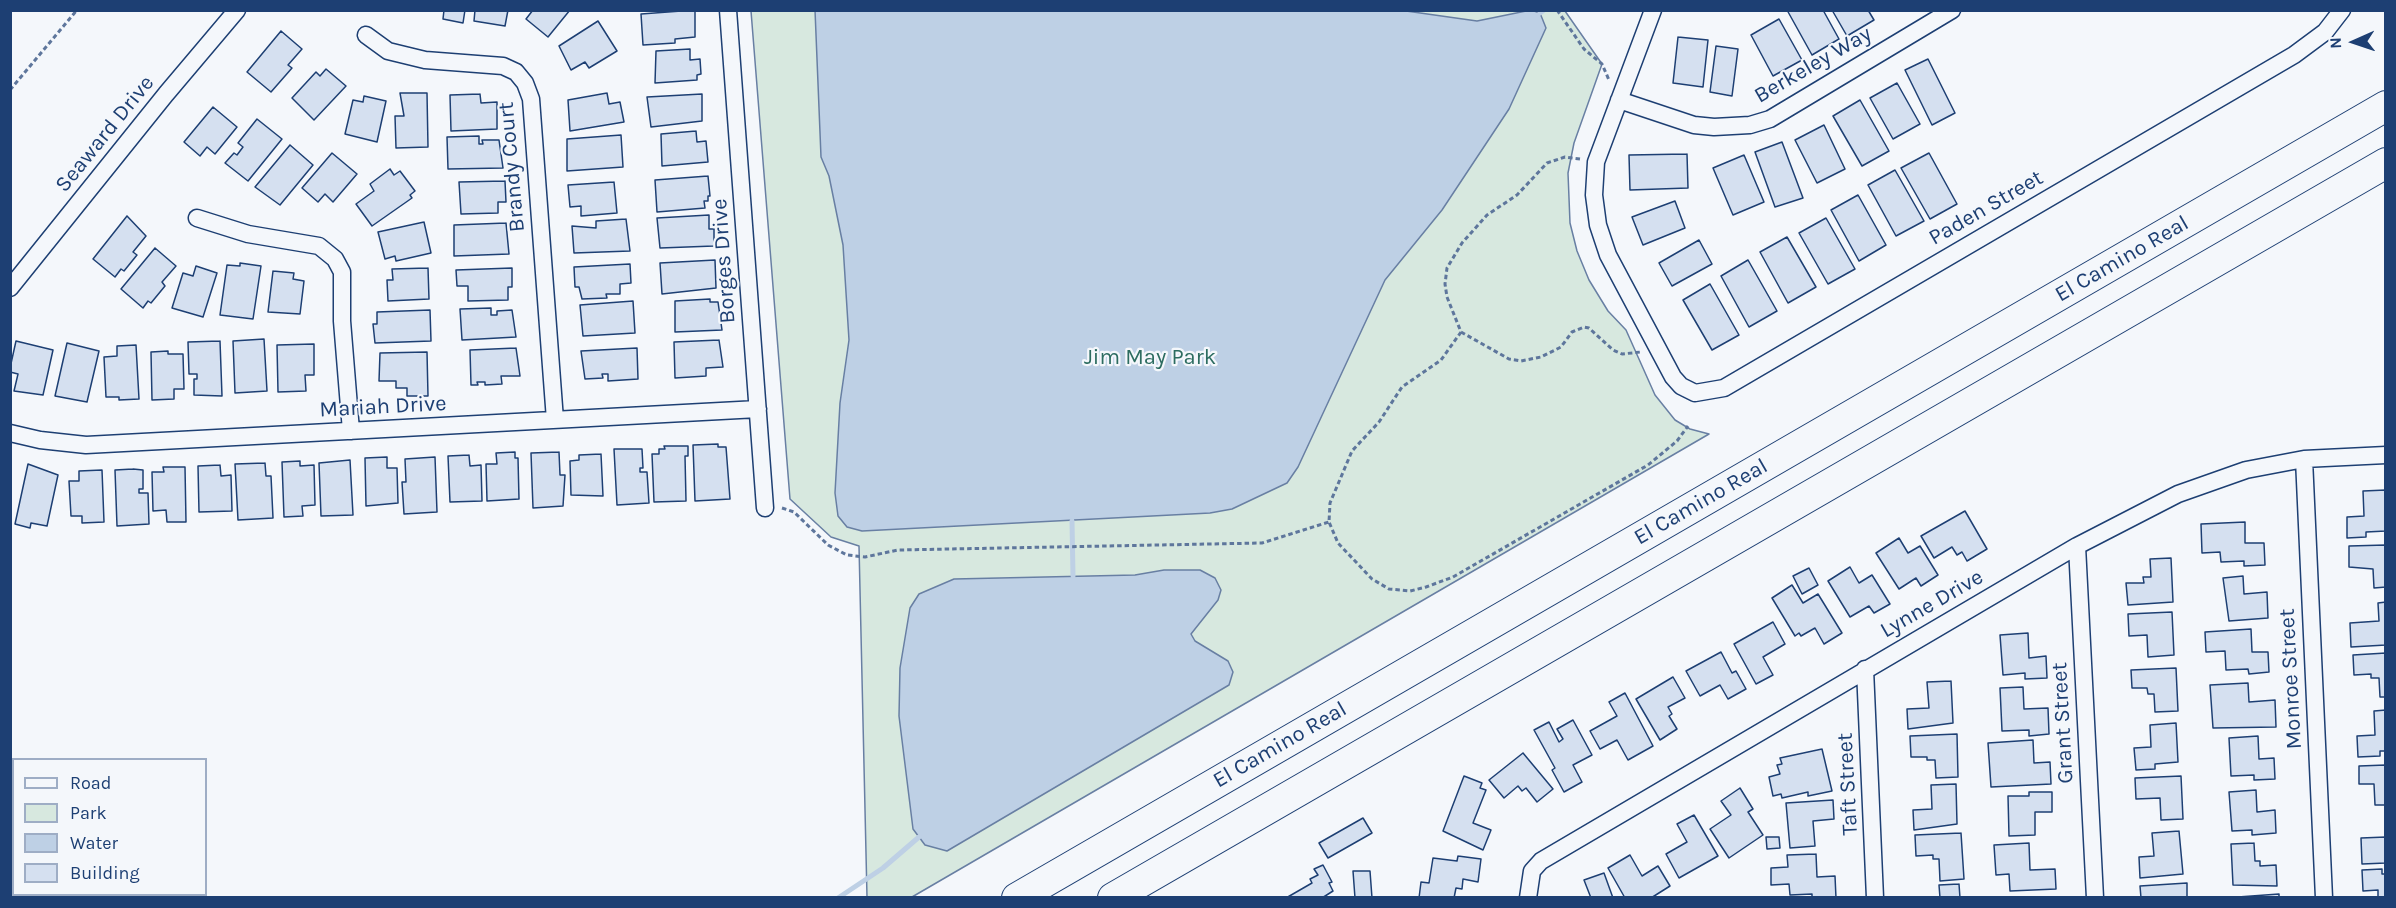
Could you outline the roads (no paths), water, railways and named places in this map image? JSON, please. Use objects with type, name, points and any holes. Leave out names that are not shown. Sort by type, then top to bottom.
[{"type":"highway","name":"El Camino Real","points":[[1017,897],[2385,106]]},
{"type":"highway","points":[[1113,897],[2385,163]]},
{"type":"street","name":"Seaward Drive","points":[[10,288],[166,94],[237,10]]},
{"type":"street","name":"Borges Drive","points":[[728,10],[765,508]]},
{"type":"street","name":"Paden Street","points":[[1653,10],[1596,162],[1594,195],[1598,225],[1604,245],[1657,346],[1681,386],[1695,393],[1724,388],[2294,55],[2325,32],[2342,10]]},
{"type":"street","name":"Berkeley Way","points":[[1619,100],[1694,124],[1734,128],[1750,125],[1770,119],[1953,10]]},
{"type":"street","name":"Brandy Court","points":[[366,35],[387,51],[425,60],[503,66],[516,72],[525,82],[531,99],[555,420]]},
{"type":"street","points":[[197,219],[248,234],[319,246],[335,259],[342,272],[342,321],[351,431]]},
{"type":"street","name":"Mariah Drive","points":[[10,433],[40,440],[86,445],[758,409]]},
{"type":"street","name":"Lynne Drive","points":[[1528,897],[1528,885],[1532,871],[1541,861],[2077,546],[2178,494],[2247,470],[2304,459],[2385,455]]},
{"type":"street","name":"Monroe Street","points":[[2304,459],[2324,897]]},
{"type":"street","name":"Grant Street","points":[[2077,546],[2095,897]]},
{"type":"street","name":"Taft Street","points":[[1865,669],[1875,897]]},
{"type":"water","points":[[815,10],[1399,10],[1477,21],[1531,10],[1540,13],[1546,28],[1509,109],[1442,210],[1385,280],[1298,467],[1287,483],[1232,509],[1210,513],[862,531],[847,527],[838,516],[835,493],[840,403],[849,340],[843,245],[829,176],[821,157]]},
{"type":"water","points":[[1164,570],[1200,570],[1215,578],[1221,590],[1218,600],[1191,634],[1195,641],[1228,661],[1233,672],[1229,685],[947,851],[925,845],[913,829],[899,716],[900,668],[910,608],[919,594],[954,579],[1135,575]]},
{"type":"waterway","points":[[1540,13],[1544,10]]},
{"type":"waterway","points":[[1072,521],[1073,576]]},
{"type":"waterway","points":[[838,898],[883,868],[919,837]]},
{"type":"park label","name":"Jim May Park","points":[[1150,358]]}]
